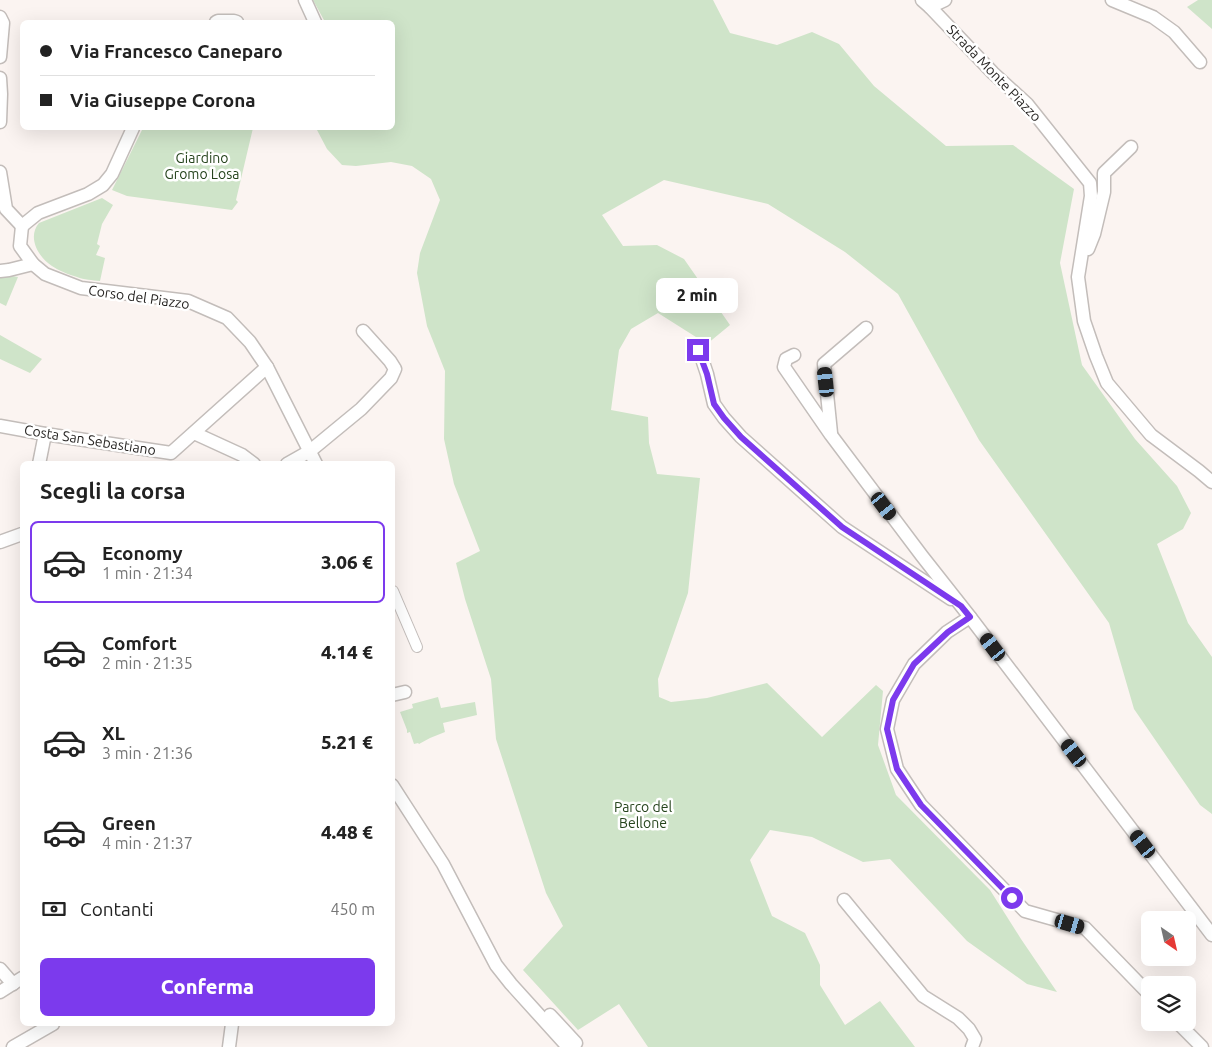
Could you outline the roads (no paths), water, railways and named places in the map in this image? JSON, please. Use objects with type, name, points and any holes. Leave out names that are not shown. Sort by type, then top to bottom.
[{"type":"street","points":[[304,0],[314,20]]},
{"type":"street","name":"Strada Monte Piazzo","points":[[926,4],[945,0]]},
{"type":"street","points":[[1112,0],[1153,16],[1174,32],[1200,62]]},
{"type":"street","name":"Strada Monte Piazzo","points":[[926,4],[993,73],[1027,104],[1090,182],[1091,196],[1078,278],[1084,321],[1096,356],[1107,383],[1151,435],[1212,482]]},
{"type":"street","points":[[0,17],[3,23],[0,57]]},
{"type":"street","points":[[0,78],[0,122]]},
{"type":"street","points":[[0,172],[6,208],[22,226],[38,213],[88,194],[103,185],[112,174],[132,130]]},
{"type":"street","name":"Strada Monte Piazzo","points":[[1078,278],[1094,234],[1104,192],[1104,173],[1131,147]]},
{"type":"street","name":"Corso del Piazzo","points":[[22,226],[20,246],[33,264],[45,274],[81,288],[188,302],[227,318],[250,342],[267,367],[315,461]]},
{"type":"street","points":[[0,270],[9,270],[33,264]]},
{"type":"street","points":[[831,435],[824,364],[866,328]]},
{"type":"street","points":[[293,461],[310,451],[362,409],[391,378],[395,369],[363,331]]},
{"type":"street","points":[[698,350],[707,374],[714,404],[741,437],[842,527],[961,606]]},
{"type":"street","points":[[794,356],[786,359],[784,368],[831,435],[1212,935]]},
{"type":"street","name":"Costa San Sebastiano","points":[[0,426],[171,452],[267,367]]},
{"type":"street","points":[[194,433],[242,455],[250,461]]},
{"type":"street","points":[[40,461],[45,434]]},
{"type":"street","points":[[0,542],[20,535]]},
{"type":"street","points":[[395,595],[417,647]]},
{"type":"street","points":[[970,617],[948,632],[914,664],[893,700],[887,729],[897,769],[921,805],[1025,911],[1085,928],[1141,986]]},
{"type":"street","points":[[395,790],[443,864],[496,964],[511,984],[571,1046],[576,1043],[507,970],[496,964]]},
{"type":"street","points":[[844,900],[923,996],[958,1018],[969,1029],[975,1039],[972,1047]]},
{"type":"street","points":[[0,969],[18,981],[0,992]]},
{"type":"street","points":[[13,1047],[50,1026]]},
{"type":"street","points":[[229,1047],[232,1026]]},
{"type":"street","points":[[1186,1031],[1202,1047]]},
{"type":"park label","name":"Giardino Gromo Losa","points":[[202,166]]},
{"type":"park label","name":"Parco del Bellone","points":[[643,816]]}]
